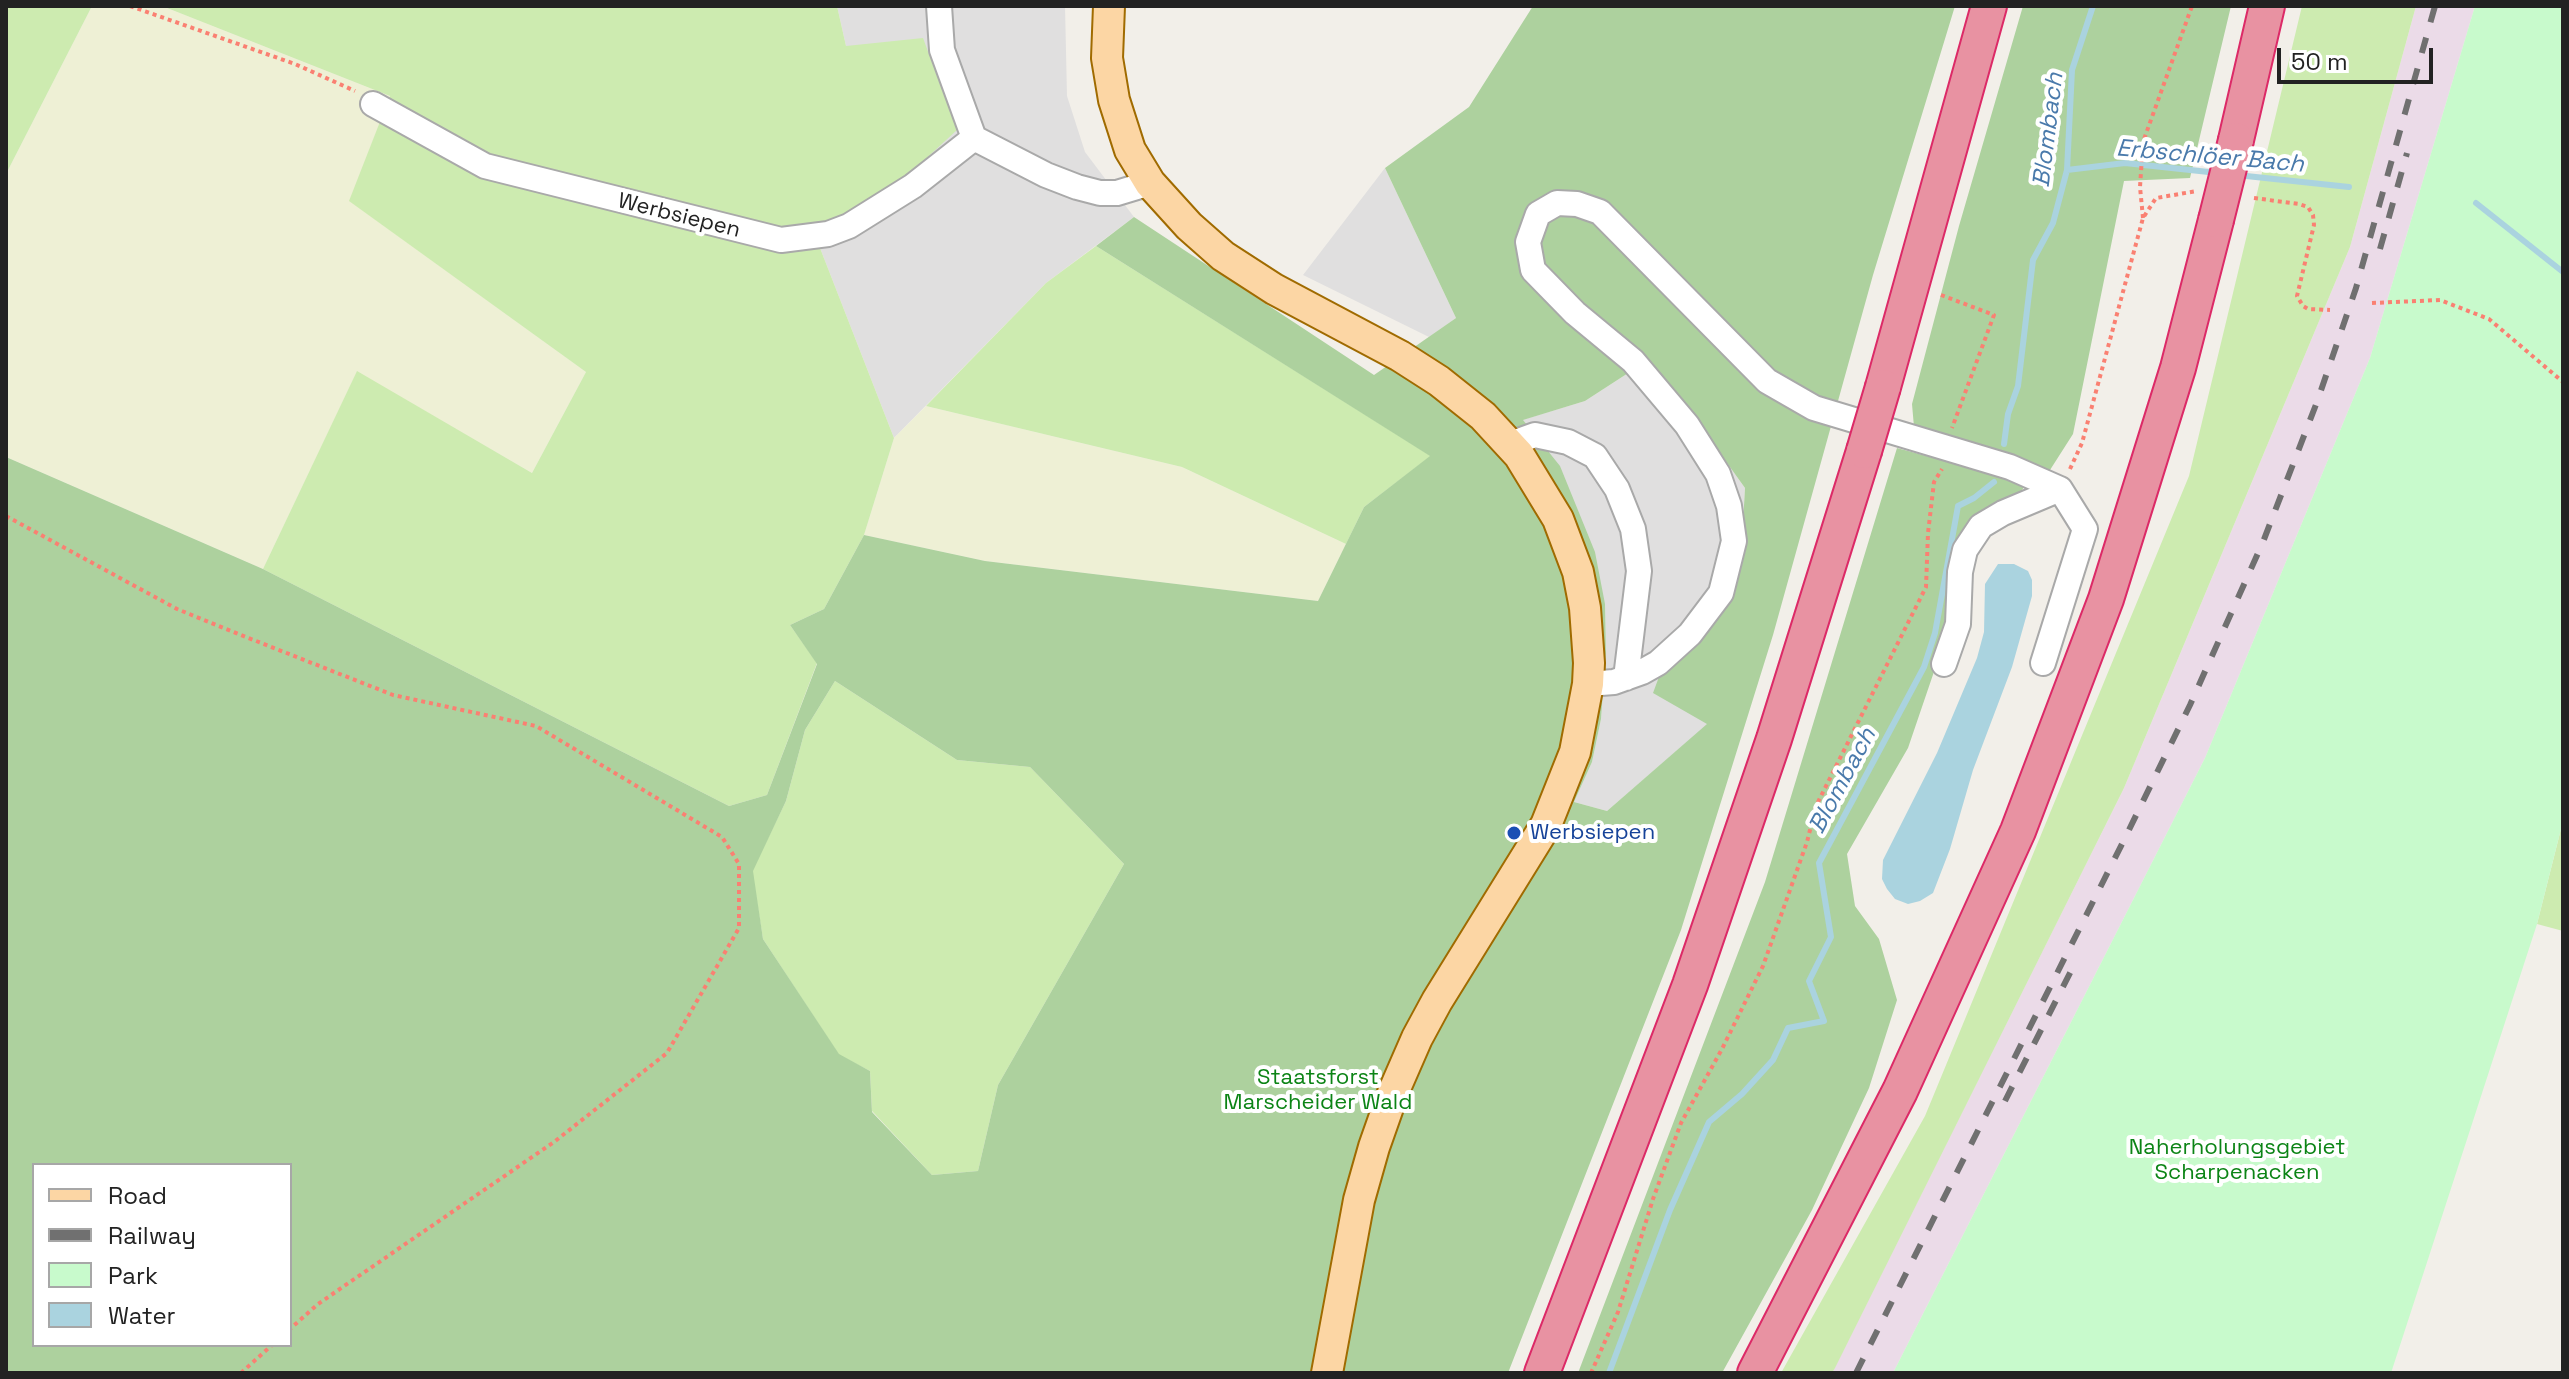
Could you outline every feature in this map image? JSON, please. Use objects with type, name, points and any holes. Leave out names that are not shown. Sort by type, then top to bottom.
[{"type":"highway","points":[[1542,1373],[1690,985],[1774,739],[1883,387],[1989,6]]},
{"type":"highway","points":[[1755,1373],[1900,1091],[2018,831],[2106,599],[2178,368],[2267,6]]},
{"type":"main road","points":[[1109,6],[1107,58],[1114,100],[1130,150],[1150,183],[1189,226],[1223,256],[1274,289],[1439,381],[1483,416],[1510,444],[1545,494],[1571,549],[1587,627],[1588,684],[1575,752],[1546,825],[1417,1038],[1374,1147],[1359,1200],[1327,1373]]},
{"type":"street","points":[[939,6],[942,50],[974,138],[1046,175],[1100,193],[1117,193],[1150,183]]},
{"type":"street","name":"Werbsiepen","points":[[373,104],[485,166],[781,240],[828,234],[849,226],[913,186],[974,138]]},
{"type":"street","points":[[1588,684],[1626,678],[1658,663],[1690,634],[1721,593],[1734,541],[1729,506],[1718,474],[1661,392],[1633,361],[1575,313],[1533,270],[1528,242],[1538,214],[1557,203],[1577,204],[1600,212],[1767,381],[1814,408],[2010,467],[2060,489],[2085,529],[2043,663]]},
{"type":"street","points":[[1510,444],[1535,435],[1568,442],[1595,456],[1617,489],[1633,529],[1639,571],[1626,678]]},
{"type":"street","points":[[1944,664],[1958,624],[1960,572],[1965,550],[1981,526],[2003,513],[2060,489]]},
{"type":"path","points":[[130,6],[303,67],[346,85],[373,104]]},
{"type":"path","points":[[2143,218],[2140,187],[2143,142],[2192,6]]},
{"type":"path","points":[[2060,489],[2082,443],[2143,218],[2156,198],[2197,191]]},
{"type":"path","points":[[2254,198],[2308,207],[2314,225],[2297,296],[2308,309],[2330,310]]},
{"type":"path","points":[[1591,1373],[1618,1312],[1653,1199],[1681,1123],[1763,966],[1807,842],[1816,806],[1926,587],[1934,482],[1994,315],[1941,295]]},
{"type":"path","points":[[2372,303],[2440,300],[2489,319],[2563,382]]},
{"type":"path","points":[[6,516],[177,609],[246,637],[393,695],[536,726],[722,837],[739,864],[739,928],[667,1053],[554,1142],[318,1304],[292,1327]]},
{"type":"path","points":[[241,1373],[270,1347]]},
{"type":"shaded area","points":[[837,6],[1065,6],[1067,96],[1085,152],[1134,217],[1046,283],[894,438],[813,230],[846,46]]},
{"type":"shaded area","points":[[2416,6],[2475,6],[2370,358],[2205,758],[1893,1373],[1832,1373],[2124,788],[2350,247]]},
{"type":"shaded area","points":[[1385,168],[1456,318],[1429,337],[1303,275]]},
{"type":"shaded area","points":[[1639,366],[1697,421],[1745,488],[1742,541],[1708,724],[1607,811],[1574,802],[1592,762],[1601,719],[1606,653],[1605,604],[1522,420],[1585,401]]},
{"type":"green space","points":[[6,6],[92,6],[6,174]]},
{"type":"green space","points":[[92,6],[162,6],[390,96],[350,201],[586,372],[532,473],[357,372],[263,569],[6,457],[6,174]]},
{"type":"green space","points":[[162,6],[837,6],[846,46],[923,38],[957,130],[882,199],[813,230],[894,438],[864,535],[824,609],[790,625],[817,663],[767,795],[729,806],[263,569],[357,371],[532,473],[586,372],[349,201],[390,96]]},
{"type":"green space","name":"Staatsforst Marscheider Wald","points":[[1533,6],[1955,6],[1873,275],[1773,635],[1681,930],[1508,1373],[6,1373],[6,457],[263,569],[729,806],[767,795],[817,664],[790,625],[824,609],[864,535],[985,561],[1318,601],[1364,507],[1430,456],[1096,246],[1134,217],[1374,375],[1456,318],[1385,168],[1469,107]],"holes":[[[1639,366],[1697,421],[1745,488],[1742,541],[1663,666],[1653,693],[1707,724],[1607,811],[1574,802],[1592,762],[1601,719],[1606,653],[1605,604],[1595,552],[1560,466],[1523,420],[1585,401]],[[835,681],[957,760],[1030,767],[1124,864],[998,1085],[978,1171],[932,1175],[872,1112],[870,1071],[839,1054],[763,939],[753,871],[786,801],[805,730]]]},
{"type":"green space","points":[[2023,6],[2231,6],[2190,178],[2124,181],[2073,434],[2050,470],[1914,427],[1912,404],[1959,226]]},
{"type":"green space","points":[[2302,6],[2416,6],[2350,247],[2124,788],[1835,1368],[1832,1373],[1781,1373],[1925,1116],[2189,476]]},
{"type":"green space","name":"Naherholungsgebiet Scharpenacken","points":[[2475,6],[2563,6],[2563,821],[2537,924],[2391,1373],[1893,1373],[2205,758],[2370,358]]},
{"type":"green space","points":[[1096,246],[1431,456],[1364,507],[1346,544],[1182,467],[926,406],[1046,283]]},
{"type":"green space","points":[[926,406],[1182,467],[1346,544],[1318,601],[985,561],[864,535],[894,438]]},
{"type":"green space","points":[[1897,448],[2026,483],[2019,496],[1996,502],[1963,539],[1954,613],[1908,748],[1847,854],[1855,906],[1879,939],[1897,1000],[1869,1088],[1812,1210],[1722,1373],[1578,1373],[1765,882]]},
{"type":"green space","points":[[835,681],[957,760],[1030,767],[1124,864],[998,1085],[978,1171],[932,1175],[872,1111],[870,1071],[839,1055],[763,939],[752,871],[786,801],[805,730]]},
{"type":"green space","points":[[2563,821],[2563,931],[2537,924]]},
{"type":"water","points":[[1998,564],[2014,564],[2028,571],[2032,580],[2032,596],[2012,667],[1973,770],[1950,849],[1933,893],[1908,904],[1895,899],[1887,889],[1882,879],[1883,860],[1937,753],[1977,658],[1984,632],[1985,584]]},
{"type":"waterway","name":"Blombach","points":[[2004,444],[2008,414],[2018,386],[2033,260],[2053,223],[2067,170],[2072,70],[2093,6]]},
{"type":"waterway","name":"Erbschlöer Bach","points":[[2067,170],[2125,163],[2218,173]]},
{"type":"waterway","name":"Erbschlöer Bach","points":[[2237,175],[2349,187]]},
{"type":"waterway","name":"Erbschlöer Bach","points":[[2476,203],[2563,272]]},
{"type":"waterway","name":"Blombach","points":[[1609,1373],[1670,1210],[1709,1122],[1742,1094],[1773,1060],[1788,1028],[1824,1021],[1809,981],[1831,937],[1819,863],[1924,667],[1935,633],[1958,506],[1994,482]]},
{"type":"railway","points":[[1856,1373],[2125,838],[2190,705],[2263,542],[2317,402],[2356,288],[2435,6]]},
{"type":"railway","points":[[2380,249],[2407,153]]},
{"type":"railway","points":[[2005,1101],[2072,969]]},
{"type":"place","name":"Werbsiepen","points":[[1514,833]]}]
